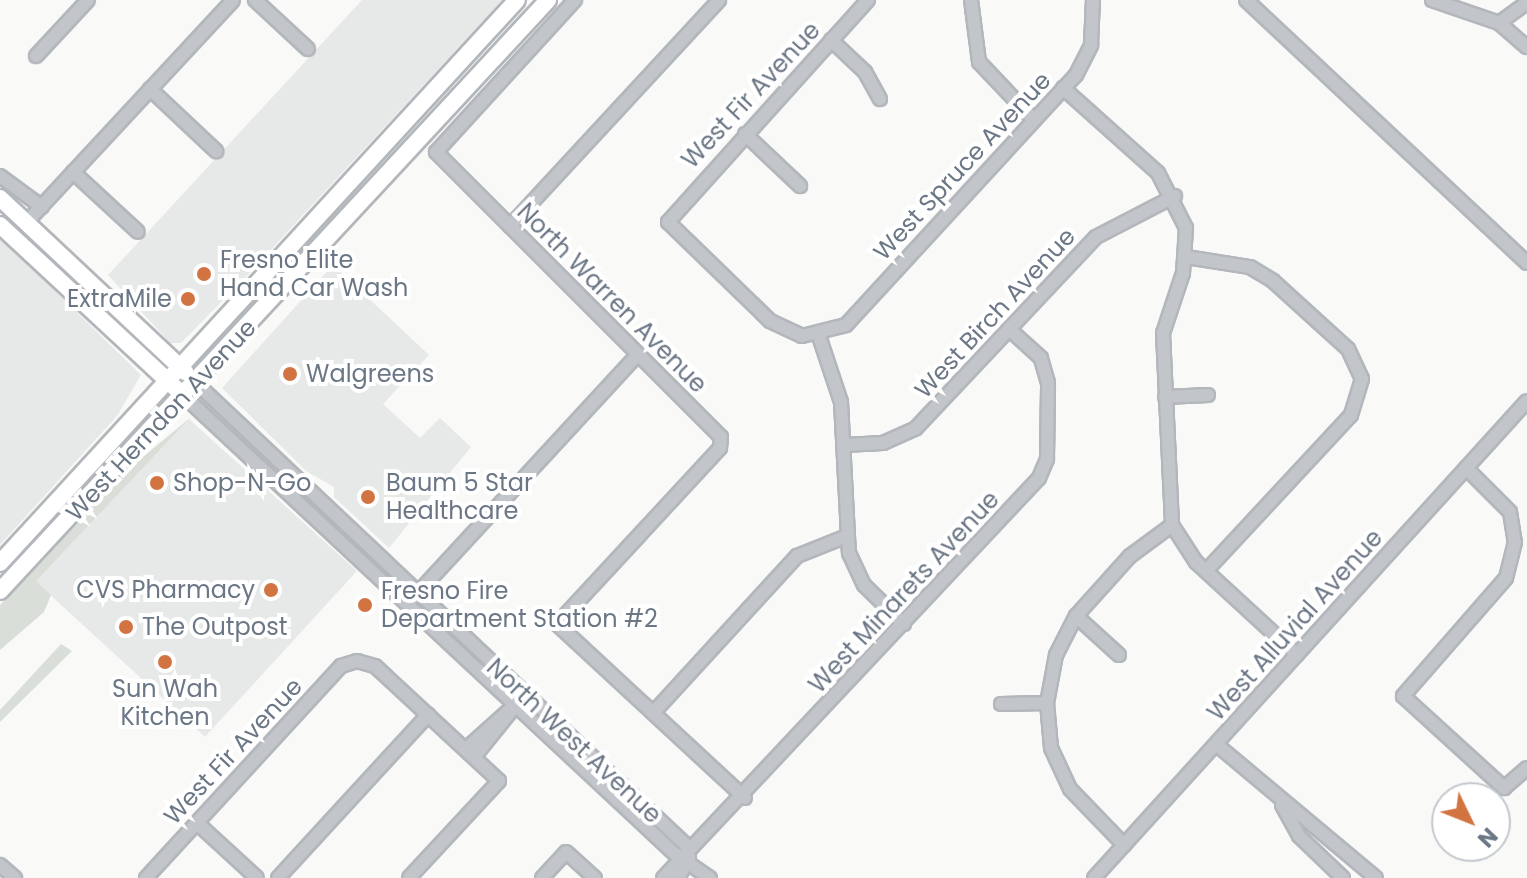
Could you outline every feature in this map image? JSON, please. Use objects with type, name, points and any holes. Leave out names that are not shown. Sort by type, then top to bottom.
[{"type":"main road","name":"West Herndon Avenue","points":[[0,563],[517,0]]},
{"type":"main road","name":"West Herndon Avenue","points":[[0,591],[548,0]]},
{"type":"main road","name":"North West Avenue","points":[[0,198],[196,383]]},
{"type":"main road","name":"North West Avenue","points":[[1,223],[184,396]]},
{"type":"main road","points":[[1,223],[18,227],[26,223]]},
{"type":"main road","points":[[18,239],[27,238],[71,266]]},
{"type":"main road","points":[[42,263],[107,299]]},
{"type":"street","points":[[36,56],[88,0]]},
{"type":"street","points":[[26,223],[233,0]]},
{"type":"street","points":[[255,0],[308,49]]},
{"type":"street","name":"North Warren Avenue","points":[[575,0],[436,152],[597,308],[635,357],[721,443],[557,624],[654,712]]},
{"type":"street","points":[[510,226],[719,0]]},
{"type":"street","name":"West Fir Avenue","points":[[819,336],[770,321],[668,222],[868,0]]},
{"type":"street","points":[[971,0],[979,62],[1034,120]]},
{"type":"street","name":"West Spruce Avenue","points":[[819,336],[846,325],[1063,88],[1087,55],[1093,0]]},
{"type":"street","points":[[1246,0],[1527,263]]},
{"type":"street","points":[[1432,0],[1499,23],[1527,47]]},
{"type":"street","points":[[1499,23],[1527,3]]},
{"type":"street","points":[[831,40],[865,72],[880,99]]},
{"type":"street","points":[[1063,88],[1175,196],[1186,257],[1166,316],[1165,397],[1172,525],[1206,571],[1297,655]]},
{"type":"street","points":[[150,89],[216,151]]},
{"type":"street","points":[[745,134],[800,186]]},
{"type":"street","points":[[73,172],[138,232]]},
{"type":"street","points":[[0,176],[42,207]]},
{"type":"street","name":"West Birch Avenue","points":[[844,445],[883,443],[916,428],[1096,237],[1175,196]]},
{"type":"street","points":[[1186,257],[1250,267],[1273,281],[1348,349],[1363,390],[1351,415],[1206,571]]},
{"type":"street","name":"West Minarets Avenue","points":[[663,878],[689,858],[1039,478],[1047,459],[1051,411],[1041,358],[1009,329]]},
{"type":"street","points":[[819,336],[841,402],[847,536],[858,576],[904,624]]},
{"type":"street","points":[[358,558],[368,559],[409,596],[421,596],[635,357]]},
{"type":"street","name":"North West Avenue","points":[[196,383],[686,845],[689,858]]},
{"type":"street","points":[[1165,397],[1208,395]]},
{"type":"street","name":"North West Avenue","points":[[184,396],[676,855],[689,858],[710,878]]},
{"type":"street","name":"West Alluvial Avenue","points":[[1094,878],[1527,401]]},
{"type":"street","points":[[1466,468],[1510,512],[1515,542],[1506,578],[1403,696],[1504,788],[1527,768]]},
{"type":"street","points":[[1124,845],[1064,778],[1051,748],[1047,703],[1056,655],[1076,616],[1130,556],[1172,525]]},
{"type":"street","points":[[745,798],[654,712],[797,556],[847,536]]},
{"type":"street","points":[[1076,616],[1119,655]]},
{"type":"street","name":"West Fir Avenue","points":[[146,878],[341,666],[357,661],[375,666],[428,715]]},
{"type":"street","points":[[470,753],[524,695]]},
{"type":"street","points":[[1001,704],[1047,703]]},
{"type":"street","points":[[278,878],[428,715],[499,781],[409,878]]},
{"type":"street","points":[[1217,745],[1282,805],[1313,820],[1376,878]]},
{"type":"street","points":[[1282,805],[1299,836],[1343,878]]},
{"type":"street","points":[[197,823],[257,878]]},
{"type":"street","points":[[542,878],[566,852],[595,878]]},
{"type":"street","name":"West Minarets Avenue","points":[[678,878],[689,858]]},
{"type":"street","points":[[0,865],[15,878]]},
{"type":"shaded area","points":[[362,0],[502,0],[244,279],[181,343],[170,343],[108,275]]},
{"type":"shaded area","points":[[0,237],[141,375],[117,416],[0,545]]},
{"type":"shaded area","points":[[333,265],[429,355],[383,404],[420,438],[440,418],[471,447],[389,548],[334,497],[334,487],[306,471],[222,388]]},
{"type":"shaded area","points":[[191,417],[36,581],[51,595],[44,612],[0,650],[0,605],[132,466]]},
{"type":"shaded area","points":[[189,419],[357,571],[205,737],[35,581]]},
{"type":"shaded area","points":[[61,644],[72,651],[0,722],[0,710]]},
{"type":"place","name":"Fresno Elite Hand Car Wash","points":[[204,274]]},
{"type":"place","name":"ExtraMile","points":[[188,299]]},
{"type":"place","name":"Walgreens","points":[[290,374]]},
{"type":"place","name":"Shop-N-Go","points":[[157,483]]},
{"type":"place","name":"Baum 5 Star Healthcare","points":[[368,497]]},
{"type":"place","name":"CVS Pharmacy","points":[[271,590]]},
{"type":"place","name":"Fresno Fire Department Station #2","points":[[365,605]]},
{"type":"place","name":"The Outpost","points":[[126,627]]},
{"type":"place","name":"Sun Wah Kitchen","points":[[165,662]]}]
